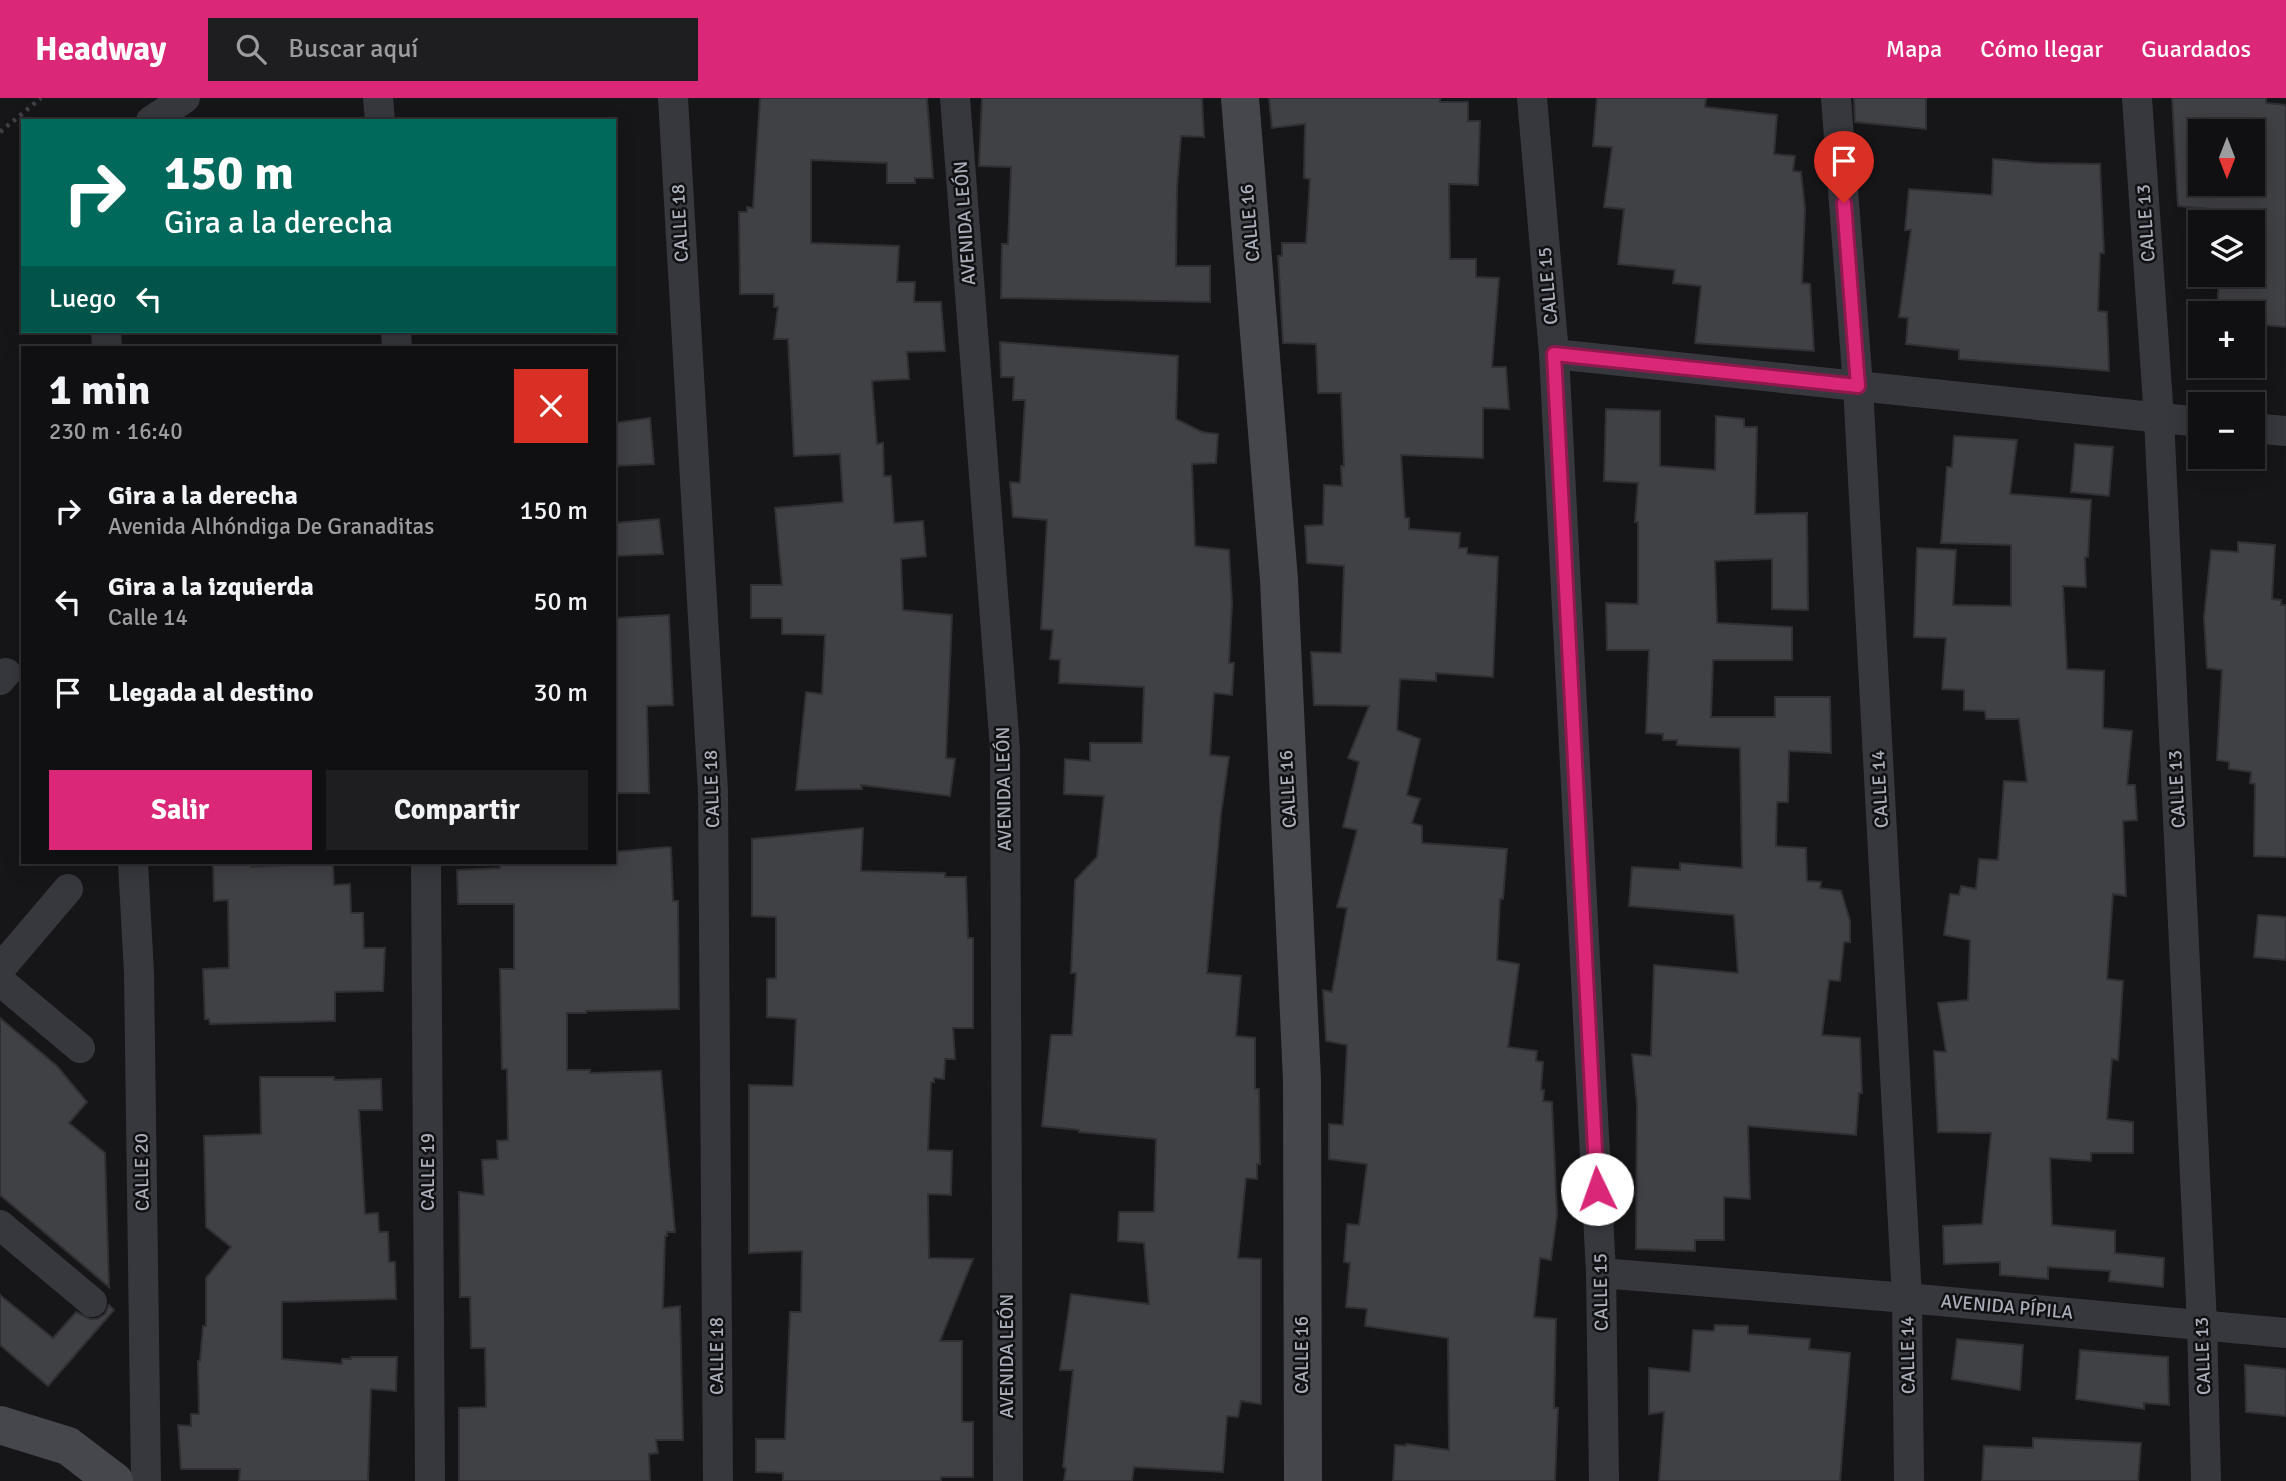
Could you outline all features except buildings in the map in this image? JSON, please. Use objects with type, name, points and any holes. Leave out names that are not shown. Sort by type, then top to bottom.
[{"type":"street","points":[[154,119],[185,98]]},
{"type":"street","points":[[378,98],[380,119]]},
{"type":"street","name":"CALLE 18","points":[[673,98],[713,791],[718,1481]]},
{"type":"street","name":"AVENIDA LEÓN","points":[[955,98],[1005,749],[1007,1481]]},
{"type":"street","name":"CALLE 16","points":[[1240,98],[1280,608],[1301,1080],[1303,1481]]},
{"type":"street","name":"CALLE 15","points":[[1532,98],[1554,354],[1601,1273],[1604,1481]]},
{"type":"street","name":"CALLE 14","points":[[1836,98],[1858,386],[1907,1298],[1909,1481]]},
{"type":"street","name":"CALLE 13","points":[[2137,98],[2159,418],[2202,1324],[2206,1481]]},
{"type":"street","points":[[1554,354],[2188,421]]},
{"type":"street","points":[[2265,429],[2286,431]]},
{"type":"street","name":"CALLE 20","points":[[133,864],[139,973],[146,1481]]},
{"type":"street","name":"CALLE 19","points":[[426,864],[430,1481]]},
{"type":"street","points":[[0,969],[68,889]]},
{"type":"street","points":[[0,981],[80,1048]]},
{"type":"street","points":[[0,1225],[92,1302]]},
{"type":"street","name":"AVENIDA PÍPILA","points":[[1601,1273],[2286,1333]]},
{"type":"street","points":[[0,1425],[68,1447],[114,1481]]},
{"type":"path","points":[[0,132],[41,98]]},
{"type":"route","points":[[1597,1189],[1554,354],[1858,386],[1844,203]]}]
